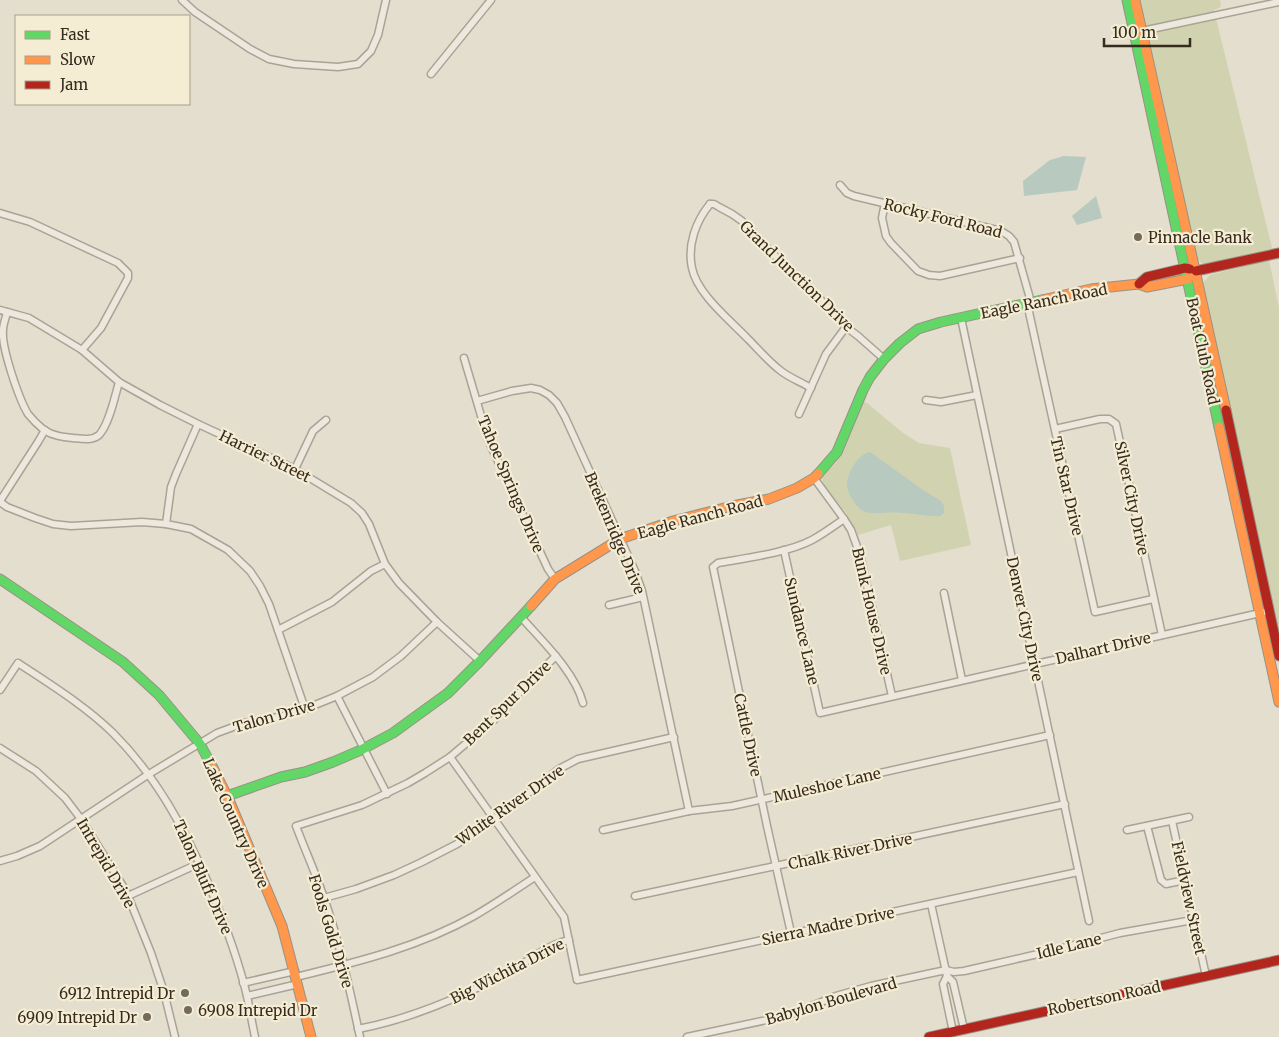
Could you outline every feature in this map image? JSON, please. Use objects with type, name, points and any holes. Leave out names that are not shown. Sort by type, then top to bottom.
[{"type":"street","points":[[182,0],[195,12],[268,59],[294,64],[338,67],[358,64],[371,51],[378,35],[386,0]]},
{"type":"street","points":[[431,74],[491,0]]},
{"type":"street","name":"Boat Club Road","points":[[1127,0],[1185,268],[1265,612],[1279,656]]},
{"type":"street","name":"Boat Club Road","points":[[1135,0],[1196,271],[1265,612],[1279,702]]},
{"type":"street","points":[[1142,31],[1279,2]]},
{"type":"street","name":"Rocky Ford Road","points":[[840,185],[847,193],[854,196],[1000,231],[1010,236],[1020,258],[1029,303]]},
{"type":"street","name":"Grand Junction Drive","points":[[811,388],[789,376],[773,364],[718,309],[697,283],[692,269],[692,241],[703,212],[710,201],[745,224],[846,327],[884,359]]},
{"type":"street","points":[[885,203],[882,218],[886,236],[918,271],[940,276],[1020,258]]},
{"type":"street","points":[[0,213],[30,222],[118,263],[128,273],[128,278],[101,328],[82,350]]},
{"type":"street","points":[[1188,279],[1196,271],[1279,253]]},
{"type":"street","name":"Eagle Ranch Road","points":[[1139,284],[1147,277],[1185,268],[1196,271]]},
{"type":"street","name":"Eagle Ranch Road","points":[[227,796],[281,777],[305,772],[363,749],[393,733],[448,693],[555,579],[620,539],[673,521],[769,498],[797,488],[814,478],[837,452],[863,390],[870,378],[884,359],[904,339],[918,329],[941,322],[1091,289],[1139,284],[1148,287],[1188,279]]},
{"type":"street","name":"Tin Star Drive","points":[[1029,303],[1095,612],[1153,599]]},
{"type":"street","points":[[4,311],[2,331],[4,343],[20,397],[29,415],[44,430],[59,436],[86,440],[99,435],[113,405],[118,382]]},
{"type":"street","name":"Harrier Street","points":[[4,311],[29,318],[82,350],[118,382],[198,424],[295,468],[350,503],[362,513],[369,524],[386,564],[399,583],[437,622],[480,661]]},
{"type":"street","name":"Denver City Drive","points":[[961,318],[1089,921]]},
{"type":"street","points":[[799,414],[826,354],[846,327]]},
{"type":"street","name":"Tahoe Springs Drive","points":[[464,358],[484,426],[492,446],[548,569],[555,579]]},
{"type":"street","name":"Brekenridge Drive","points":[[477,401],[531,388],[549,395],[557,403],[565,417],[635,571],[643,597],[689,811]]},
{"type":"street","points":[[926,400],[941,402],[977,395]]},
{"type":"street","name":"Silver City Drive","points":[[1055,429],[1100,419],[1109,419],[1116,424],[1162,635]]},
{"type":"street","points":[[295,468],[313,431],[326,420]]},
{"type":"street","points":[[166,524],[171,487],[198,424]]},
{"type":"street","points":[[44,430],[0,502],[7,507],[53,524],[71,526],[142,522],[191,529],[228,550],[250,571],[269,604],[305,709]]},
{"type":"street","name":"Bunk House Drive","points":[[814,478],[851,530],[860,555],[892,696]]},
{"type":"street","points":[[784,550],[813,540],[844,519]]},
{"type":"street","name":"Cattle Drive","points":[[784,550],[718,563],[714,565],[713,570],[791,934]]},
{"type":"street","name":"Sundance Lane","points":[[784,550],[820,713]]},
{"type":"street","points":[[278,630],[332,602],[371,571],[386,564]]},
{"type":"street","name":"Lake Country Drive","points":[[0,579],[123,662],[159,695],[200,744],[227,796],[282,926],[311,1037]]},
{"type":"street","points":[[944,593],[962,680]]},
{"type":"street","points":[[609,605],[643,597]]},
{"type":"street","name":"Dalhart Drive","points":[[820,713],[1265,612]]},
{"type":"street","points":[[521,617],[556,656],[576,684],[583,703]]},
{"type":"street","name":"Talon Drive","points":[[0,860],[18,856],[40,846],[149,774],[217,733],[244,723],[284,716],[305,709],[337,696],[373,677],[401,656],[437,622]]},
{"type":"street","name":"Bent Spur Drive","points":[[296,826],[362,805],[425,773],[450,757],[496,718],[556,656]]},
{"type":"street","name":"Talon Bluff Drive","points":[[0,690],[18,663],[77,702],[97,718],[131,752],[149,774],[177,817],[200,863],[218,906],[247,996],[255,1037]]},
{"type":"street","points":[[337,696],[386,794]]},
{"type":"street","name":"Muleshoe Lane","points":[[603,830],[689,811],[732,806],[1050,735]]},
{"type":"street","name":"White River Drive","points":[[324,898],[356,890],[394,875],[457,844],[495,819],[559,769],[578,759],[674,737]]},
{"type":"street","name":"Intrepid Drive","points":[[0,748],[36,771],[65,798],[81,819],[128,896],[151,953],[164,992],[174,1037]]},
{"type":"street","points":[[450,757],[564,917],[570,940]]},
{"type":"street","name":"Chalk River Drive","points":[[634,896],[1065,804]]},
{"type":"street","points":[[1127,830],[1189,817]]},
{"type":"street","name":"Fieldview Street","points":[[1172,821],[1206,976]]},
{"type":"street","name":"Fools Gold Drive","points":[[296,826],[324,898],[344,966],[360,1037]]},
{"type":"street","points":[[1147,826],[1160,880],[1166,884],[1185,880]]},
{"type":"street","points":[[128,896],[200,863]]},
{"type":"street","name":"Sierra Madre Drive","points":[[570,940],[577,980],[1078,872]]},
{"type":"street","points":[[243,983],[296,977],[382,955],[431,936],[473,916],[535,877]]},
{"type":"street","points":[[931,904],[946,973],[944,984],[953,1032]]},
{"type":"street","name":"Idle Lane","points":[[946,973],[964,971],[1051,952],[1120,933],[1193,920]]},
{"type":"street","name":"Big Wichita Drive","points":[[358,1029],[405,1017],[445,1002],[510,971],[559,942],[570,940]]},
{"type":"street","name":"Robertson Road","points":[[929,1037],[1279,960]]},
{"type":"street","points":[[946,973],[953,982],[964,1029]]},
{"type":"street","name":"Babylon Boulevard","points":[[687,1037],[790,1015],[836,996],[871,986],[946,973]]},
{"type":"street","points":[[247,996],[296,977]]},
{"type":"green space","points":[[1141,0],[1220,0],[1221,7],[1214,10],[1273,252],[1219,264],[1203,264],[1197,259]]},
{"type":"green space","points":[[1269,260],[1279,308],[1279,639],[1203,283],[1210,275]]},
{"type":"green space","points":[[863,401],[903,433],[919,443],[950,448],[971,545],[900,561],[891,525],[858,535],[846,513],[828,491],[822,476],[836,463]]},
{"type":"shaded area","points":[[1064,156],[1086,157],[1077,190],[1024,196],[1023,181],[1050,160]]},
{"type":"shaded area","points":[[1096,196],[1102,218],[1077,225],[1072,216]]},
{"type":"shaded area","points":[[870,452],[941,501],[944,506],[944,513],[941,516],[934,516],[870,513],[860,509],[852,500],[847,480],[857,460]]},
{"type":"traffic: fast","points":[[1127,0],[1219,427]]},
{"type":"traffic: fast","points":[[818,474],[837,452],[870,377],[884,359],[918,329],[941,322],[1042,300]]},
{"type":"traffic: fast","points":[[0,579],[123,662],[159,695],[200,744],[213,768]]},
{"type":"traffic: fast","points":[[227,796],[281,777],[305,772],[333,762],[393,733],[448,693],[531,606]]},
{"type":"traffic: slow","points":[[1135,0],[1226,410]]},
{"type":"traffic: slow","points":[[1042,300],[1091,289],[1139,284],[1147,287],[1188,279],[1196,271]]},
{"type":"traffic: slow","points":[[1219,427],[1279,702]]},
{"type":"traffic: slow","points":[[531,606],[555,579],[620,539],[673,521],[769,499],[797,488],[818,474]]},
{"type":"traffic: slow","points":[[213,768],[229,800],[282,926],[311,1037]]},
{"type":"traffic: jam","points":[[1196,271],[1279,253]]},
{"type":"traffic: jam","points":[[1139,284],[1147,277],[1185,268],[1190,269]]},
{"type":"traffic: jam","points":[[1226,410],[1279,656]]},
{"type":"traffic: jam","points":[[929,1037],[1279,960]]},
{"type":"place","name":"Pinnacle Bank","points":[[1138,237]]},
{"type":"place","name":"6912 Intrepid Dr","points":[[185,993]]},
{"type":"place","name":"6908 Intrepid Dr","points":[[188,1010]]},
{"type":"place","name":"6909 Intrepid Dr","points":[[147,1017]]}]
